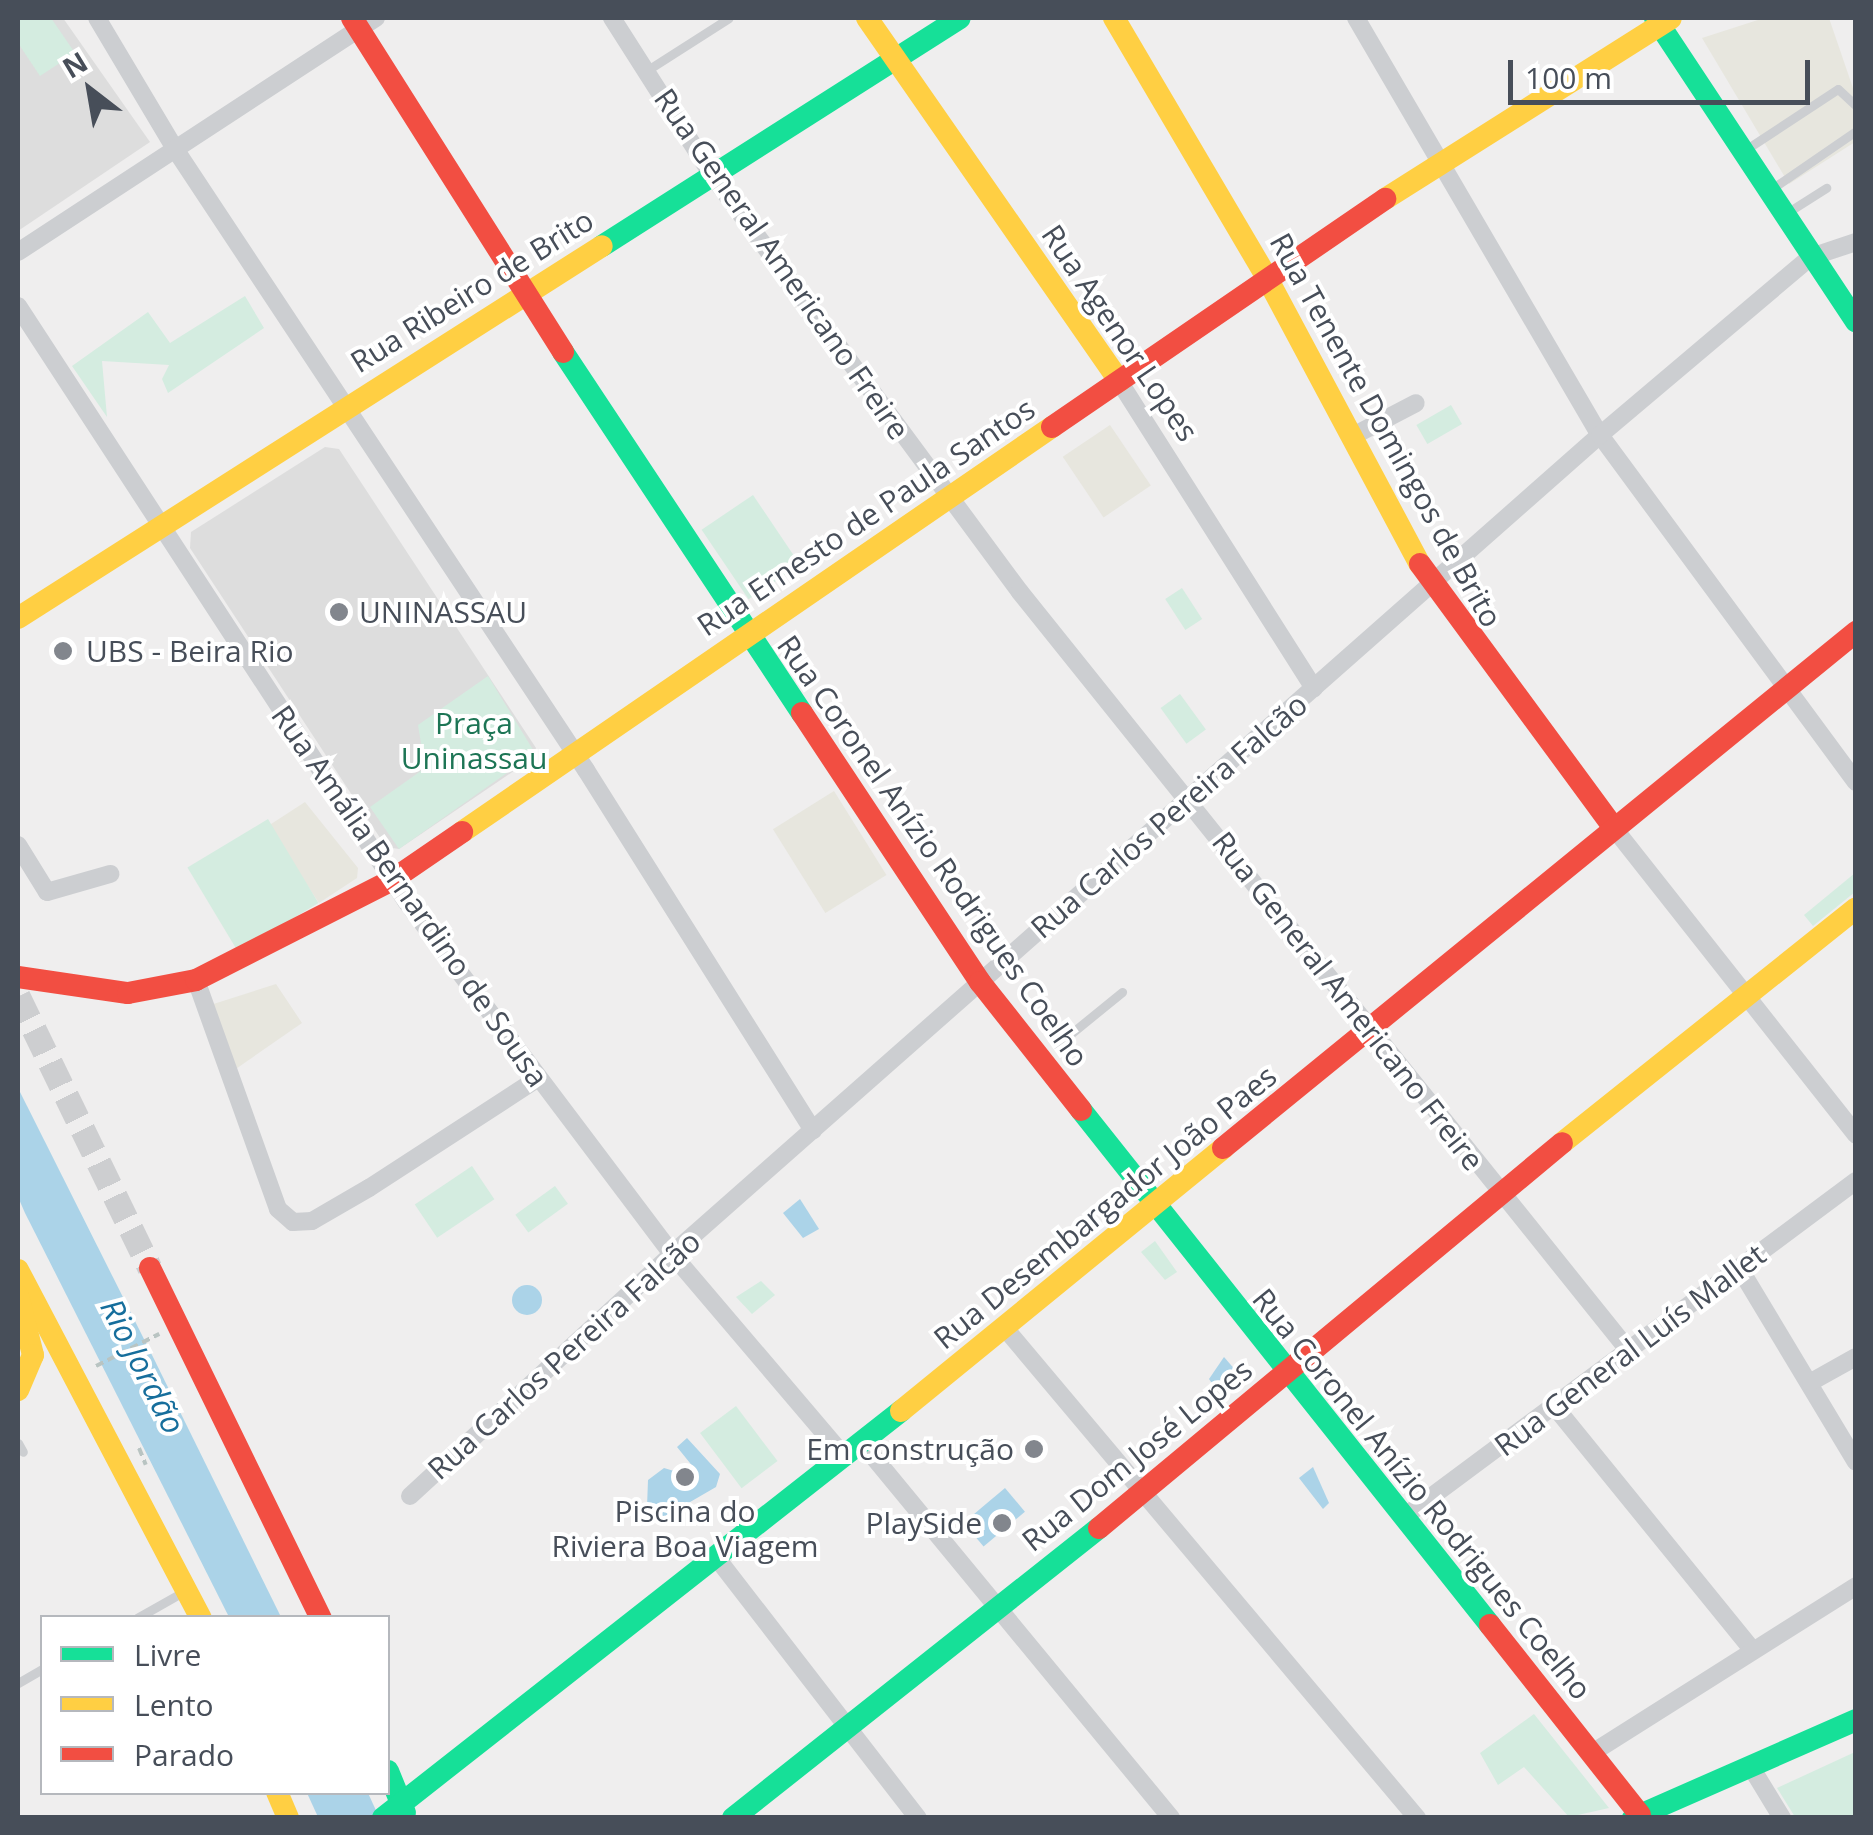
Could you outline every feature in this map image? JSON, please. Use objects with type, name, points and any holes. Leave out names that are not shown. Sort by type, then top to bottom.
[{"type":"street","points":[[97,18],[178,152],[574,753],[813,1131]]},
{"type":"street","name":"Rua General Americano Freire","points":[[612,18],[712,175],[947,495],[1499,1193],[1630,1351]]},
{"type":"street","name":"Rua Agenor Lopes","points":[[867,18],[1119,381],[1314,688]]},
{"type":"street","name":"Rua Ribeiro de Brito","points":[[18,618],[960,18]]},
{"type":"street","name":"Rua Tenente Domingos de Brito","points":[[1114,18],[1267,278],[1431,584],[1613,827],[1856,1135]]},
{"type":"street","points":[[1356,18],[1600,435],[1783,691],[1856,782]]},
{"type":"street","points":[[1661,19],[1767,191],[1856,322]]},
{"type":"street","name":"Rua Ernesto de Paula Santos","points":[[18,977],[67,988],[128,993],[196,980],[392,880],[947,495],[1441,161],[1661,19]]},
{"type":"street","points":[[18,252],[178,152],[362,21]]},
{"type":"street","name":"Rua Coronel Anízio Rodrigues Coelho","points":[[362,21],[524,294],[746,635],[980,982],[1285,1373],[1592,1754],[1637,1816]]},
{"type":"street","name":"Rua Carlos Pereira Falcão","points":[[410,1496],[672,1254],[1600,435],[1812,258],[1856,242]]},
{"type":"street","name":"Rua Amália Bernardino de Sousa","points":[[18,306],[392,880],[537,1079],[672,1254],[1001,1606],[1171,1818]]},
{"type":"street","points":[[1351,437],[1416,403]]},
{"type":"street","name":"Rua Desembargador João Paes","points":[[395,1812],[853,1450],[1856,632]]},
{"type":"street","points":[[18,845],[47,892],[110,874]]},
{"type":"street","name":"Rua Dom José Lopes","points":[[732,1818],[1142,1493],[1499,1193],[1856,908]]},
{"type":"street","points":[[196,980],[285,1218],[312,1221],[537,1079]]},
{"type":"street","points":[[1038,1060],[1057,1045]]},
{"type":"street","name":"Rua General Luís Mallet","points":[[1404,1516],[1856,1182]]},
{"type":"street","points":[[150,1268],[320,1615]]},
{"type":"street","points":[[1740,1269],[1856,1462]]},
{"type":"street","points":[[18,1270],[200,1615]]},
{"type":"street","points":[[18,1296],[33,1356],[18,1390]]},
{"type":"street","points":[[1004,1326],[1417,1818]]},
{"type":"street","points":[[1811,1382],[1856,1357]]},
{"type":"street","points":[[1555,1407],[1752,1649]]},
{"type":"street","points":[[716,1558],[918,1818]]},
{"type":"street","points":[[1592,1754],[1856,1586]]},
{"type":"street","points":[[1637,1816],[1856,1720]]},
{"type":"street","points":[[1751,1767],[1782,1818]]},
{"type":"street","points":[[390,1783],[395,1812]]},
{"type":"lane","points":[[646,72],[730,18]]},
{"type":"lane","points":[[1742,152],[1838,89],[1856,106]]},
{"type":"lane","points":[[1767,191],[1856,131]]},
{"type":"lane","points":[[1783,215],[1826,188]]},
{"type":"lane","points":[[1057,1045],[1122,992]]},
{"type":"lane","points":[[142,1615],[188,1589]]},
{"type":"lane","points":[[18,1682],[40,1670]]},
{"type":"path","points":[[98,1365],[169,1328]]},
{"type":"shaded area","points":[[18,18],[63,18],[150,142],[18,231]]},
{"type":"shaded area","points":[[1764,18],[1829,18],[1855,94],[1855,142],[1789,184],[1702,38]]},
{"type":"shaded area","points":[[1110,425],[1151,486],[1104,517],[1063,457]]},
{"type":"shaded area","name":"UNINASSAU","points":[[325,447],[339,449],[536,748],[533,758],[399,849],[386,847],[190,548],[191,532]]},
{"type":"shaded area","points":[[834,791],[886,875],[825,913],[773,829]]},
{"type":"shaded area","points":[[305,802],[358,868],[357,878],[319,903],[268,826]]},
{"type":"shaded area","points":[[276,984],[302,1023],[230,1073],[204,1007]]},
{"type":"green space","points":[[18,18],[51,18],[75,53],[40,76],[18,43]]},
{"type":"green space","points":[[245,296],[264,328],[168,393],[162,379],[169,365],[102,361],[107,417],[72,366],[148,312],[170,343]]},
{"type":"green space","points":[[1451,405],[1462,424],[1427,444],[1416,425]]},
{"type":"green space","points":[[753,495],[800,565],[749,599],[702,530]]},
{"type":"green space","points":[[1182,588],[1202,619],[1185,630],[1165,599]]},
{"type":"green space","name":"Praça Uninassau","points":[[488,676],[535,753],[399,849],[370,807],[425,768],[418,725]]},
{"type":"green space","points":[[1180,694],[1206,730],[1186,744],[1161,708]]},
{"type":"green space","points":[[268,819],[318,903],[238,951],[187,867]]},
{"type":"green space","points":[[1855,873],[1855,892],[1813,926],[1804,915]]},
{"type":"green space","points":[[472,1166],[494,1199],[437,1238],[415,1205]]},
{"type":"green space","points":[[555,1186],[568,1204],[528,1233],[515,1215]]},
{"type":"green space","points":[[1155,1241],[1177,1272],[1165,1280],[1141,1252]]},
{"type":"green space","points":[[761,1281],[775,1295],[752,1314],[736,1297]]},
{"type":"green space","points":[[736,1406],[778,1461],[742,1488],[700,1433]]},
{"type":"green space","points":[[1534,1714],[1609,1808],[1569,1817],[1524,1767],[1498,1785],[1480,1753]]},
{"type":"green space","points":[[1855,1752],[1855,1817],[1795,1817],[1777,1788]]},
{"type":"water","name":"Rio Jordão","points":[[18,1088],[280,1615],[228,1615],[18,1197]]},
{"type":"water","points":[[800,1199],[819,1229],[803,1238],[783,1213]]},
{"type":"water","points":[[527,1285],[538,1289],[542,1300],[538,1311],[527,1315],[516,1311],[512,1300],[516,1289]]},
{"type":"water","points":[[1224,1357],[1237,1372],[1216,1389],[1209,1379]]},
{"type":"water","name":"Piscina do Riviera Boa Viagem","points":[[687,1438],[720,1474],[716,1487],[659,1520],[647,1507],[648,1480],[664,1468],[684,1474],[694,1468],[677,1447]]},
{"type":"water","points":[[1313,1467],[1329,1503],[1323,1509],[1299,1478]]},
{"type":"water","points":[[1005,1488],[1025,1512],[984,1546],[964,1523]]},
{"type":"water","points":[[308,1795],[369,1795],[379,1817],[318,1817]]},
{"type":"tunnel","points":[[18,996],[150,1268]]},
{"type":"traffic: fast","points":[[602,246],[960,18]]},
{"type":"traffic: fast","points":[[1655,18],[1856,322]]},
{"type":"traffic: fast","points":[[563,352],[802,713]]},
{"type":"traffic: fast","points":[[1081,1110],[1490,1625]]},
{"type":"traffic: fast","points":[[383,1818],[901,1411]]},
{"type":"traffic: fast","points":[[733,1818],[1099,1528]]},
{"type":"traffic: fast","points":[[1633,1818],[1856,1720]]},
{"type":"traffic: fast","points":[[390,1776],[405,1813]]},
{"type":"traffic: slow","points":[[867,18],[1119,381]]},
{"type":"traffic: slow","points":[[1114,18],[1267,278],[1420,564]]},
{"type":"traffic: slow","points":[[1385,199],[1671,18]]},
{"type":"traffic: slow","points":[[18,618],[602,246]]},
{"type":"traffic: slow","points":[[462,832],[1052,427]]},
{"type":"traffic: slow","points":[[1562,1143],[1856,908]]},
{"type":"traffic: slow","points":[[901,1411],[1223,1148]]},
{"type":"traffic: slow","points":[[18,1270],[199,1615]]},
{"type":"traffic: slow","points":[[18,1296],[33,1355],[18,1390]]},
{"type":"traffic: slow","points":[[278,1795],[288,1818]]},
{"type":"traffic: jam","points":[[352,18],[563,352]]},
{"type":"traffic: jam","points":[[1052,427],[1385,199]]},
{"type":"traffic: jam","points":[[1420,564],[1613,827]]},
{"type":"traffic: jam","points":[[1223,1148],[1856,632]]},
{"type":"traffic: jam","points":[[802,713],[980,982],[1081,1110]]},
{"type":"traffic: jam","points":[[18,977],[128,993],[196,980],[392,880],[462,832]]},
{"type":"traffic: jam","points":[[1099,1528],[1562,1143]]},
{"type":"traffic: jam","points":[[150,1268],[320,1615]]},
{"type":"traffic: jam","points":[[1490,1625],[1640,1815]]},
{"type":"place","name":"UNINASSAU","points":[[339,612]]},
{"type":"place","name":"UBS - Beira Rio","points":[[63,651]]},
{"type":"place","name":"Em construção","points":[[1034,1449]]},
{"type":"place","name":"Piscina do Riviera Boa Viagem","points":[[685,1477]]},
{"type":"place","name":"PlaySide","points":[[1002,1523]]}]
